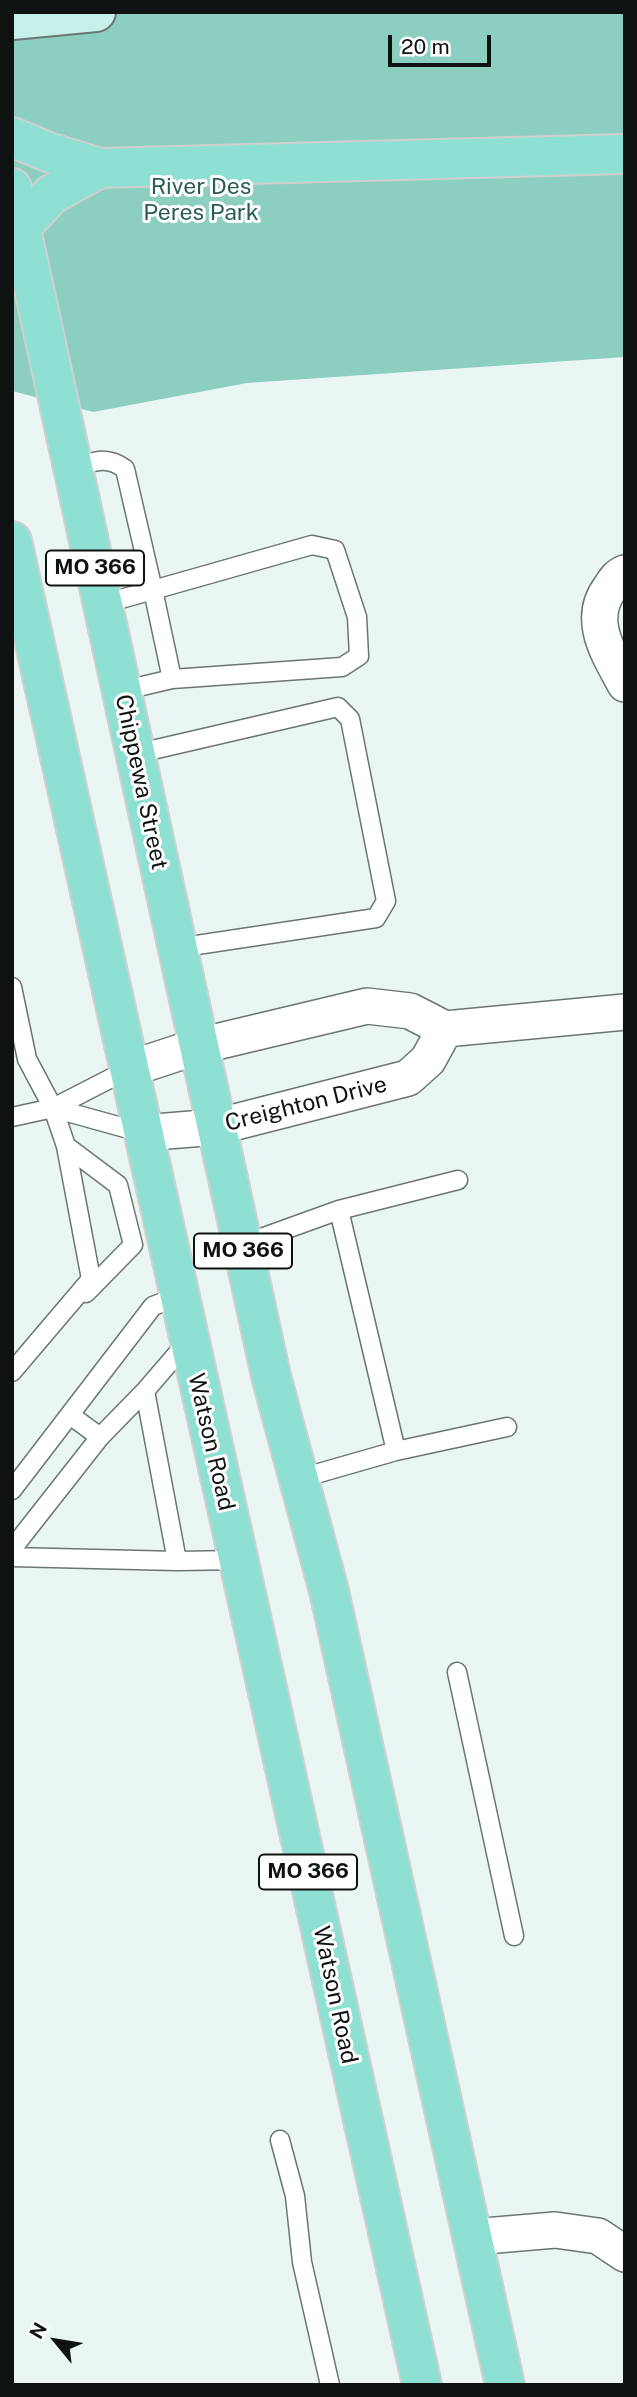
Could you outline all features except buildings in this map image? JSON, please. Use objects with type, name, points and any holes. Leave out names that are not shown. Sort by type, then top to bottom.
[{"type":"main road","points":[[12,20],[85,13]]},
{"type":"main road","points":[[12,137],[48,152],[100,167],[625,155]]},
{"type":"main road","points":[[21,227],[52,194],[100,167]]},
{"type":"main road","name":"Chippewa Street","points":[[12,188],[271,1376],[298,1479]]},
{"type":"main road","name":"MO 366","points":[[12,541],[191,1351]]},
{"type":"main road","name":"Watson Road","points":[[191,1351],[422,2385]]},
{"type":"main road","name":"MO 366","points":[[298,1479],[338,1630],[505,2385]]},
{"type":"street","points":[[625,573],[618,576],[604,596],[598,620],[603,643],[625,684]]},
{"type":"street","points":[[129,1069],[199,1046],[367,1006],[410,1012],[445,1029],[625,1012]]},
{"type":"street","name":"Creighton Drive","points":[[143,1133],[216,1127],[408,1078],[428,1060],[445,1029]]},
{"type":"street","points":[[473,2237],[555,2230],[598,2236],[625,2254]]},
{"type":"lane","points":[[73,468],[104,460],[116,462],[125,469],[172,679]]},
{"type":"lane","points":[[103,604],[312,545],[335,550],[357,617],[359,656],[342,667],[172,679],[121,691]]},
{"type":"lane","points":[[135,754],[338,707],[350,719],[386,901],[376,918],[177,948]]},
{"type":"lane","points":[[12,988],[27,1059],[53,1108],[66,1146],[91,1279],[12,1372]]},
{"type":"lane","points":[[12,1117],[53,1108],[129,1069]]},
{"type":"lane","points":[[53,1108],[143,1133]]},
{"type":"lane","points":[[39,1340],[133,1245],[118,1185],[66,1146]]},
{"type":"lane","points":[[242,1245],[339,1210],[458,1180]]},
{"type":"lane","points":[[339,1210],[396,1451]]},
{"type":"lane","points":[[12,1490],[153,1306],[179,1296]]},
{"type":"lane","points":[[12,1549],[100,1437],[145,1391],[191,1351]]},
{"type":"lane","points":[[145,1391],[177,1561]]},
{"type":"lane","points":[[70,1415],[100,1437]]},
{"type":"lane","points":[[298,1479],[396,1451],[508,1427]]},
{"type":"lane","points":[[12,1557],[238,1560]]},
{"type":"lane","points":[[457,1672],[514,1936]]},
{"type":"lane","points":[[280,2140],[295,2196],[302,2262],[330,2385]]},
{"type":"green space","name":"River Des Peres Park","points":[[12,12],[625,12],[625,357],[247,383],[93,412],[12,391]]}]
